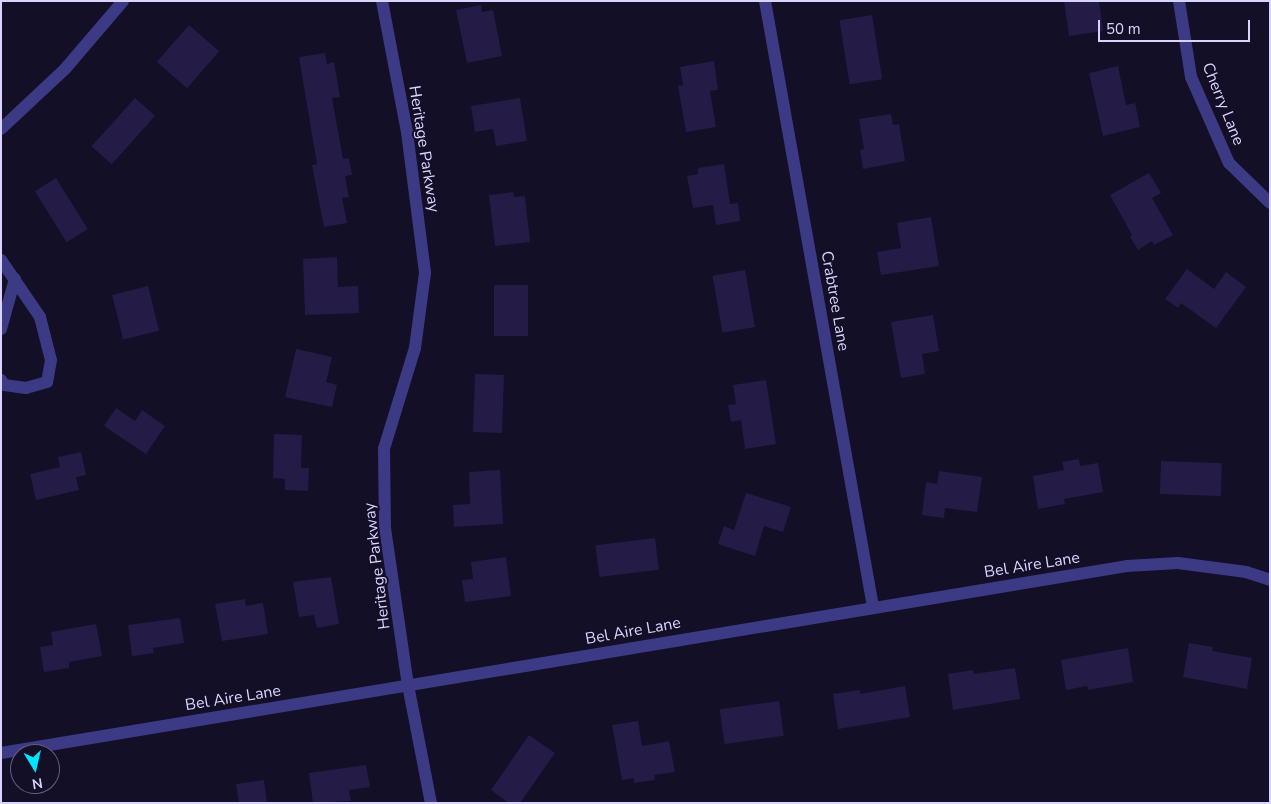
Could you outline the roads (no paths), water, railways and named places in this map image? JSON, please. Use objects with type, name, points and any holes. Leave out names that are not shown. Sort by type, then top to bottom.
[{"type":"street","points":[[1,129],[66,69],[124,1]]},
{"type":"street","name":"Heritage Parkway","points":[[382,1],[407,132],[425,273],[415,348],[384,449],[386,528],[408,685],[431,803]]},
{"type":"street","name":"Crabtree Lane","points":[[765,1],[873,607]]},
{"type":"street","name":"Cherry Lane","points":[[1179,1],[1191,77],[1229,163],[1270,203]]},
{"type":"street","points":[[1,260],[40,317],[52,360],[46,382],[26,388],[4,385],[1,380]]},
{"type":"street","points":[[1,329],[15,279]]},
{"type":"street","name":"Bel Aire Lane","points":[[1,753],[1127,566],[1178,563],[1246,572],[1270,580]]}]
